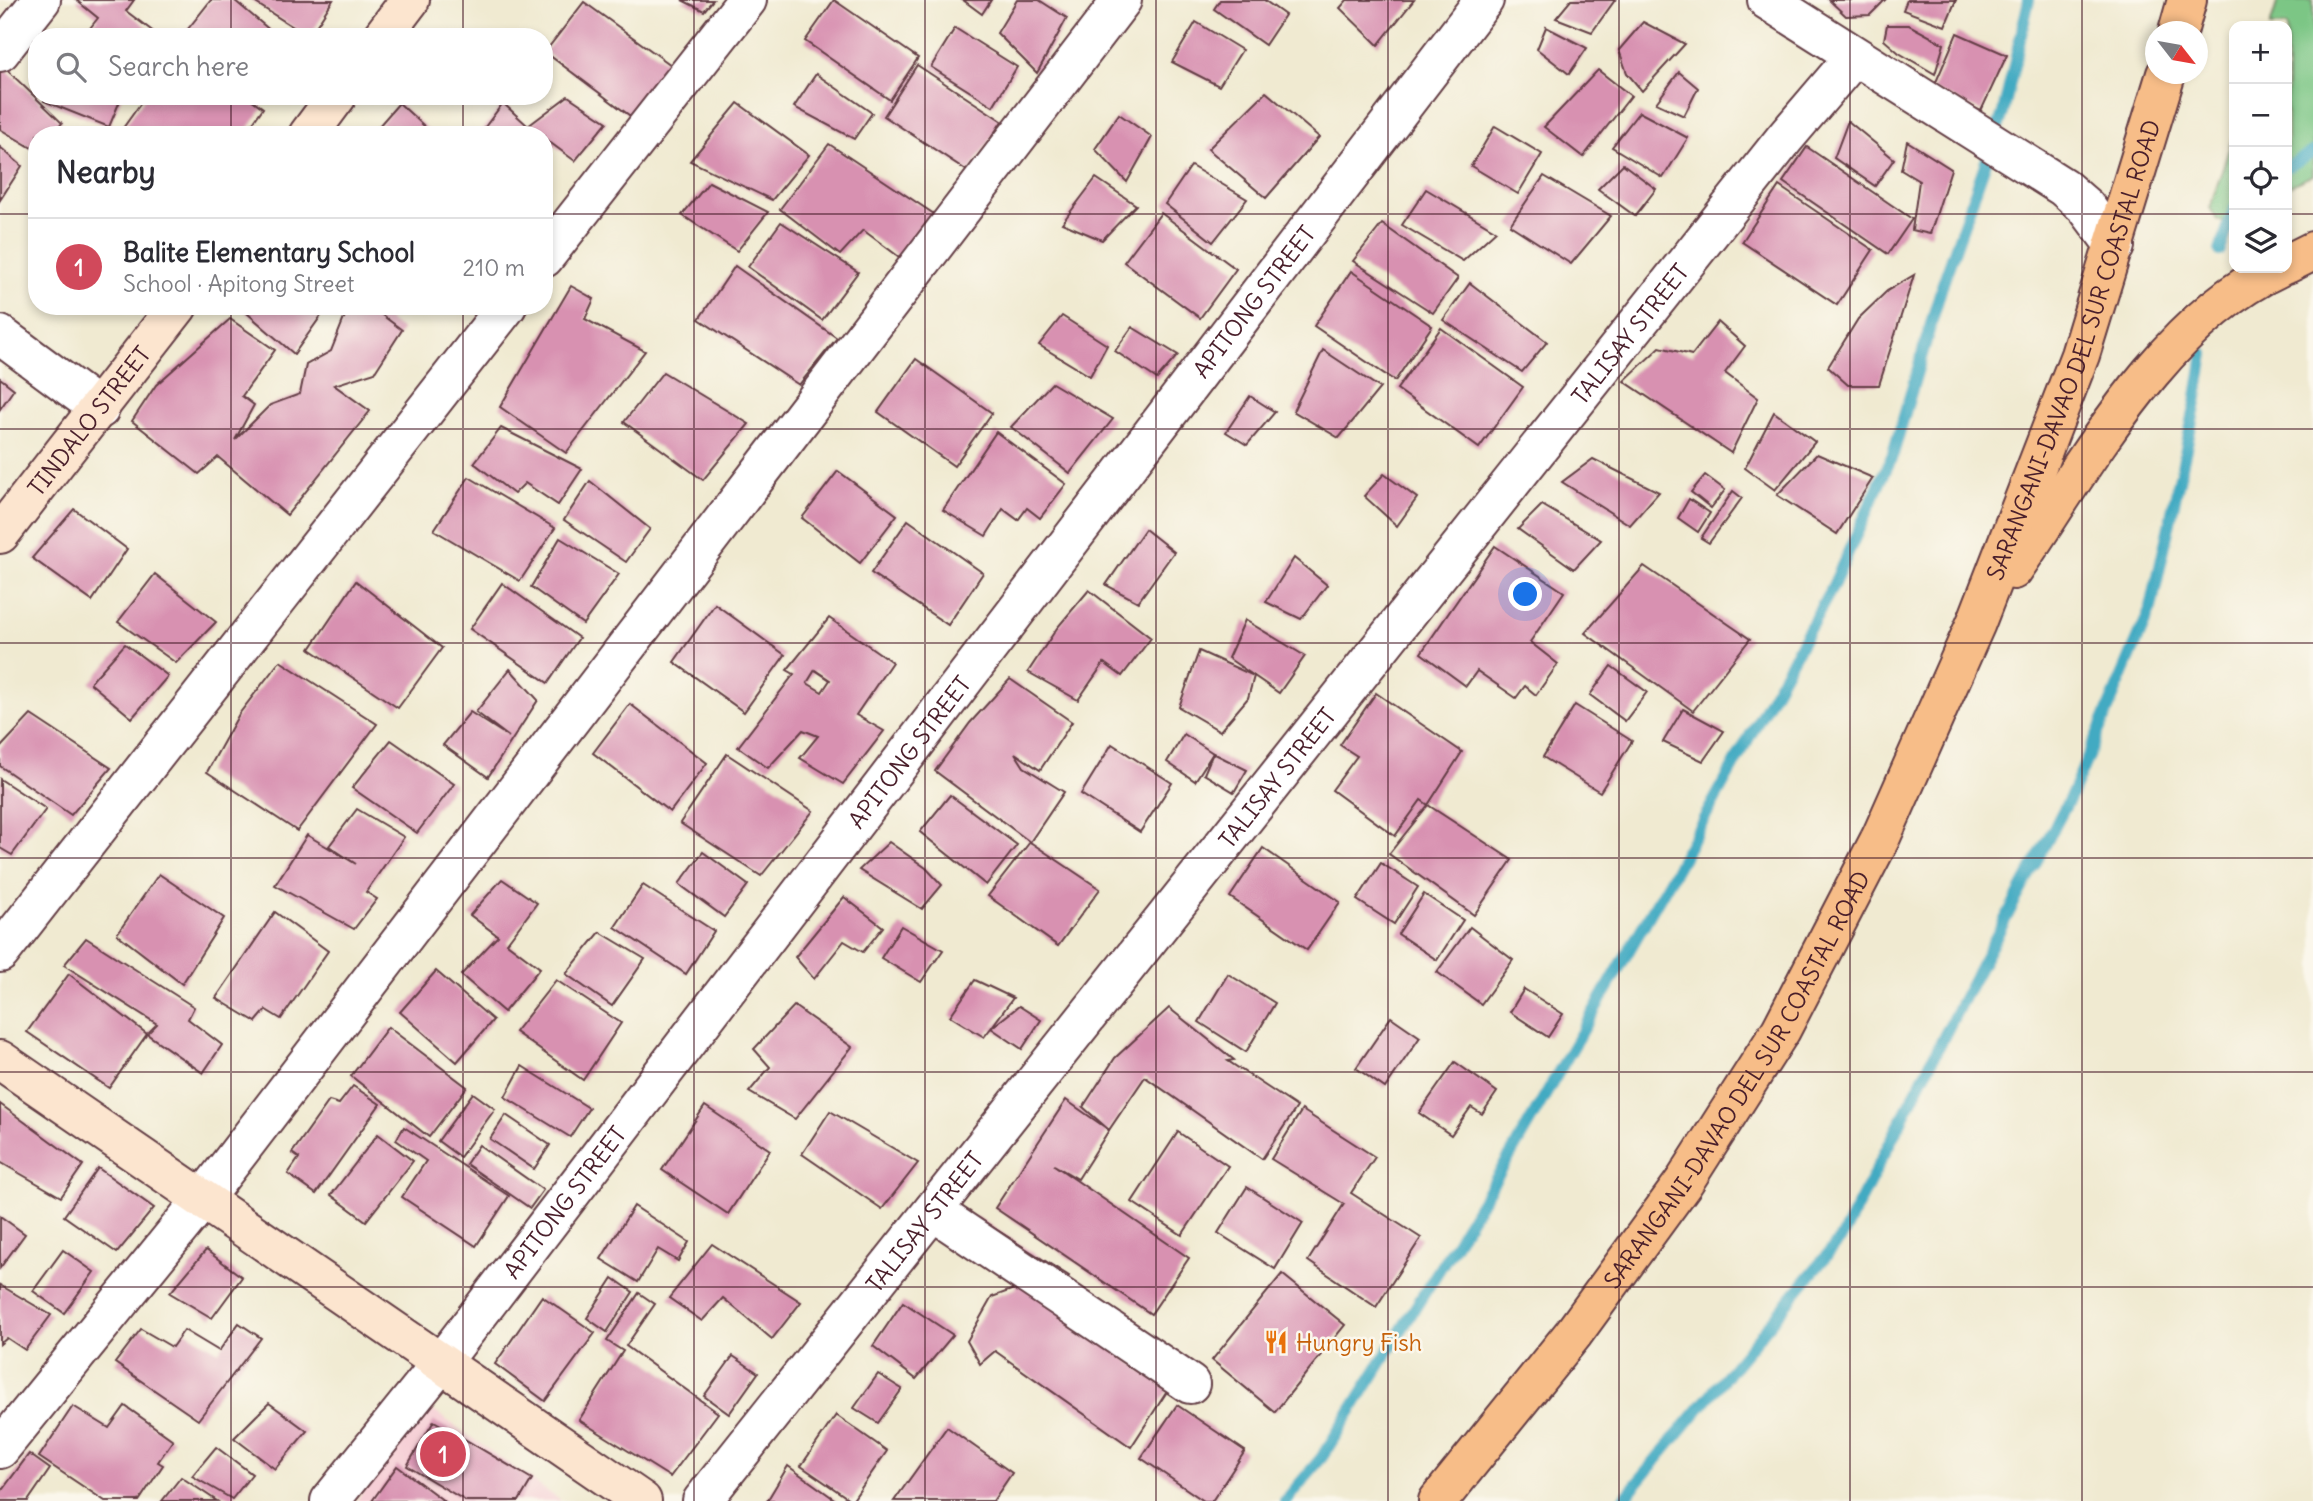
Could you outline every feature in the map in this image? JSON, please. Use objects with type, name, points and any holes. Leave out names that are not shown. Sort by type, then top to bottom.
[{"type":"main road","points":[[2181,21],[2187,0]]},
{"type":"main road","name":"SARANGANI-DAVAO DEL SUR COASTAL ROAD","points":[[1438,1501],[1573,1334],[1684,1182],[1781,1030],[1881,837],[1976,623],[2080,355],[2163,84]]},
{"type":"main road","points":[[2292,262],[2313,251]]},
{"type":"main road","name":"SARANGANI-DAVAO DEL SUR COASTAL ROAD","points":[[1976,623],[2114,422],[2155,370],[2202,319],[2267,273]]},
{"type":"street","points":[[0,52],[41,0]]},
{"type":"street","points":[[389,28],[410,0]]},
{"type":"street","points":[[553,247],[747,0]]},
{"type":"street","points":[[0,1449],[203,1199],[1122,0]]},
{"type":"street","name":"APITONG STREET","points":[[330,1501],[441,1363],[1484,0]]},
{"type":"street","points":[[1767,0],[2063,187],[2086,206],[2115,246]]},
{"type":"street","name":"TALISAY STREET","points":[[702,1501],[1784,138],[1854,57]]},
{"type":"street","points":[[315,126],[330,105]]},
{"type":"street","name":"TINDALO STREET","points":[[0,534],[171,315]]},
{"type":"street","points":[[0,953],[500,315]]},
{"type":"street","points":[[0,335],[100,408]]},
{"type":"street","points":[[0,1060],[642,1501]]},
{"type":"street","points":[[933,1211],[1190,1384]]},
{"type":"shaded area","points":[[428,1407],[561,1501],[356,1501]]},
{"type":"green space","points":[[2278,0],[2313,0],[2313,175],[2292,185],[2292,21],[2272,21]]},
{"type":"green space","points":[[2229,149],[2229,222],[2217,220],[2210,208]]},
{"type":"building","points":[[76,0],[134,0],[126,11],[148,28],[90,28],[98,18]]},
{"type":"building","points":[[211,0],[234,0],[267,28],[189,28]]},
{"type":"building","points":[[251,0],[333,0],[315,28],[295,28]]},
{"type":"building","points":[[682,0],[713,0],[704,11]]},
{"type":"building","points":[[834,0],[918,58],[890,100],[805,41]]},
{"type":"building","points":[[963,0],[991,0],[982,14]]},
{"type":"building","points":[[1017,0],[1039,0],[1067,18],[1037,73],[997,33]]},
{"type":"building","points":[[1220,0],[1264,0],[1285,15],[1265,45],[1214,9]]},
{"type":"building","points":[[1347,0],[1414,0],[1378,45],[1340,8]]},
{"type":"building","points":[[1571,0],[1615,0],[1592,32],[1556,18]]},
{"type":"building","points":[[1829,0],[1885,0],[1870,15],[1846,16]]},
{"type":"building","points":[[1907,0],[1956,0],[1945,26],[1903,10]]},
{"type":"building","points":[[584,2],[671,65],[633,118],[553,58],[553,42]]},
{"type":"building","points":[[1196,22],[1242,50],[1219,86],[1172,62]]},
{"type":"building","points":[[1643,22],[1685,44],[1642,91],[1627,73],[1619,50]]},
{"type":"building","points":[[1887,25],[1909,25],[1944,44],[1935,74],[1899,53],[1884,40]]},
{"type":"building","points":[[1546,27],[1587,48],[1569,74],[1537,49]]},
{"type":"building","points":[[955,28],[1017,67],[993,106],[931,67]]},
{"type":"building","points":[[1957,33],[2007,55],[1981,111],[1933,89]]},
{"type":"building","points":[[917,65],[1002,121],[969,172],[884,116]]},
{"type":"building","points":[[4,67],[28,90],[28,105],[43,105],[62,123],[60,126],[28,126],[28,146],[0,129],[0,73]]},
{"type":"building","points":[[1598,70],[1631,96],[1583,157],[1544,127]]},
{"type":"building","points":[[1679,72],[1698,88],[1684,116],[1656,103]]},
{"type":"building","points":[[816,74],[872,113],[854,139],[794,107]]},
{"type":"building","points":[[1266,92],[1319,137],[1266,198],[1208,149]]},
{"type":"building","points":[[568,96],[607,122],[575,161],[553,145],[553,126],[528,126]]},
{"type":"building","points":[[738,103],[809,155],[772,200],[690,161]]},
{"type":"building","points":[[54,105],[118,105],[109,126]]},
{"type":"building","points":[[140,105],[259,105],[263,108],[250,126],[124,126]]},
{"type":"building","points":[[397,105],[401,105],[424,126],[379,126]]},
{"type":"building","points":[[502,105],[505,105],[527,126],[486,126]]},
{"type":"building","points":[[1639,112],[1688,138],[1663,178],[1612,147]]},
{"type":"building","points":[[1119,114],[1152,137],[1127,182],[1095,149]]},
{"type":"building","points":[[1848,121],[1894,159],[1875,186],[1834,158]]},
{"type":"building","points":[[1495,126],[1542,154],[1518,194],[1471,166]]},
{"type":"building","points":[[1907,141],[1951,169],[1930,234],[1912,230],[1919,181],[1901,170]]},
{"type":"building","points":[[829,144],[934,214],[902,259],[863,230],[840,255],[780,209]]},
{"type":"building","points":[[0,147],[22,166],[0,200]]},
{"type":"building","points":[[1807,147],[1912,219],[1888,254],[1783,182]]},
{"type":"building","points":[[1623,164],[1656,189],[1635,216],[1598,189]]},
{"type":"building","points":[[1191,166],[1247,199],[1213,242],[1165,204]]},
{"type":"building","points":[[1544,176],[1611,216],[1571,264],[1510,225]]},
{"type":"building","points":[[1096,178],[1136,205],[1102,240],[1062,223]]},
{"type":"building","points":[[709,182],[768,212],[737,251],[682,215]]},
{"type":"building","points":[[1779,186],[1873,250],[1837,305],[1742,242]]},
{"type":"building","points":[[1426,189],[1496,231],[1463,261],[1402,225]]},
{"type":"building","points":[[1161,213],[1236,269],[1200,318],[1124,262]]},
{"type":"building","points":[[781,222],[858,272],[822,320],[748,267]]},
{"type":"building","points":[[1382,224],[1458,278],[1433,313],[1353,261]]},
{"type":"building","points":[[735,266],[837,338],[799,385],[699,319]]},
{"type":"building","points":[[1351,271],[1432,326],[1395,381],[1314,326]]},
{"type":"building","points":[[1914,275],[1879,385],[1848,385],[1828,367],[1858,319],[1887,291]]},
{"type":"building","points":[[1470,283],[1547,342],[1522,372],[1443,320]]},
{"type":"building","points":[[571,286],[594,299],[585,319],[645,351],[566,453],[500,407]]},
{"type":"building","points":[[249,315],[322,315],[294,354]]},
{"type":"building","points":[[345,315],[382,315],[402,330],[375,372],[334,385],[370,411],[287,515],[218,457],[199,474],[132,421],[156,385],[230,319],[275,350],[242,396],[254,405],[235,440],[270,405],[300,394],[306,365],[331,351]]},
{"type":"building","points":[[1062,316],[1107,345],[1090,376],[1039,345]]},
{"type":"building","points":[[1718,322],[1745,346],[1725,373],[1758,398],[1731,453],[1624,381],[1660,347],[1692,355]]},
{"type":"building","points":[[1132,327],[1178,355],[1157,379],[1115,351]]},
{"type":"building","points":[[1441,328],[1523,387],[1479,448],[1397,389]]},
{"type":"building","points":[[1323,350],[1380,388],[1339,438],[1293,411]]},
{"type":"building","points":[[916,359],[992,413],[954,466],[878,412]]},
{"type":"building","points":[[663,372],[749,424],[703,480],[624,422]]},
{"type":"building","points":[[0,378],[14,389],[0,409]]},
{"type":"building","points":[[1052,383],[1113,419],[1070,473],[1011,427]]},
{"type":"building","points":[[1250,396],[1275,412],[1247,445],[1226,432]]},
{"type":"building","points":[[1774,412],[1815,442],[1775,490],[1745,468]]},
{"type":"building","points":[[501,428],[582,469],[558,505],[525,483],[514,494],[474,463]]},
{"type":"building","points":[[996,432],[1066,484],[1040,518],[1027,508],[1018,520],[1003,509],[986,536],[943,510]]},
{"type":"building","points":[[1817,454],[1873,478],[1837,534],[1777,495]]},
{"type":"building","points":[[1593,459],[1659,492],[1630,525],[1562,482]]},
{"type":"building","points":[[838,471],[897,515],[860,563],[802,518]]},
{"type":"building","points":[[1384,474],[1417,498],[1397,526],[1364,496]]},
{"type":"building","points":[[1705,475],[1725,490],[1711,508],[1691,492]]},
{"type":"building","points":[[469,477],[555,528],[520,581],[434,530]]},
{"type":"building","points":[[590,481],[650,529],[626,562],[564,520]]},
{"type":"building","points":[[1733,491],[1742,498],[1709,543],[1701,538]]},
{"type":"building","points":[[1689,499],[1710,513],[1698,532],[1678,518]]},
{"type":"building","points":[[1542,505],[1601,540],[1574,569],[1518,529]]},
{"type":"building","points":[[74,509],[127,549],[92,601],[32,558]]},
{"type":"building","points":[[908,520],[983,573],[948,625],[871,573]]},
{"type":"building","points":[[1145,529],[1174,552],[1138,602],[1106,585]]},
{"type":"building","points":[[560,538],[619,574],[583,624],[531,587]]},
{"type":"building","points":[[1495,546],[1564,592],[1530,642],[1558,664],[1536,695],[1525,686],[1516,698],[1477,671],[1466,686],[1421,653]]},
{"type":"building","points":[[1294,558],[1327,585],[1301,619],[1266,602]]},
{"type":"building","points":[[1644,566],[1750,639],[1693,711],[1585,633]]},
{"type":"building","points":[[155,574],[216,622],[176,663],[118,622]]},
{"type":"building","points":[[356,581],[442,648],[398,708],[310,649]]},
{"type":"building","points":[[502,583],[579,638],[548,683],[470,629]]},
{"type":"building","points":[[1089,590],[1151,638],[1122,676],[1104,663],[1078,700],[1028,672],[1057,628]]},
{"type":"building","points":[[715,604],[785,655],[744,712],[674,662]]},
{"type":"building","points":[[829,618],[892,662],[856,715],[884,731],[843,784],[800,758],[818,736],[803,730],[768,768],[738,747],[794,674],[787,670]],"holes":[[[815,670],[830,680],[822,692],[807,683]]]},
{"type":"building","points":[[1245,620],[1305,656],[1279,693],[1228,658]]},
{"type":"building","points":[[125,644],[168,676],[132,718],[90,683]]},
{"type":"building","points":[[1199,651],[1254,676],[1248,698],[1220,731],[1179,707]]},
{"type":"building","points":[[280,661],[377,724],[297,831],[207,772],[239,714]]},
{"type":"building","points":[[1611,666],[1647,692],[1625,721],[1590,695]]},
{"type":"building","points":[[510,669],[538,700],[488,777],[443,745],[470,712],[509,737],[476,712]]},
{"type":"building","points":[[1010,679],[1072,722],[1040,770],[1015,753],[1024,767],[1064,792],[1030,842],[935,771],[970,723]]},
{"type":"building","points":[[1376,693],[1462,752],[1428,805],[1421,800],[1395,836],[1332,790],[1357,756],[1340,745]]},
{"type":"building","points":[[630,704],[707,763],[670,812],[593,753]]},
{"type":"building","points":[[1575,705],[1632,741],[1600,792],[1543,757]]},
{"type":"building","points":[[1683,709],[1724,731],[1703,761],[1663,742]]},
{"type":"building","points":[[31,715],[111,768],[71,815],[0,766],[0,748]]},
{"type":"building","points":[[1184,734],[1213,753],[1195,781],[1167,762]]},
{"type":"building","points":[[391,740],[454,784],[417,833],[352,788]]},
{"type":"building","points":[[1112,744],[1172,783],[1140,832],[1081,794]]},
{"type":"building","points":[[1213,753],[1247,770],[1234,792],[1204,774]]},
{"type":"building","points":[[727,754],[813,811],[761,876],[680,823]]},
{"type":"building","points":[[0,779],[46,809],[12,855],[0,848]]},
{"type":"building","points":[[950,795],[1017,845],[986,885],[920,832]]},
{"type":"building","points":[[1428,805],[1512,860],[1474,915],[1389,854]]},
{"type":"building","points":[[357,809],[404,837],[366,892],[377,899],[354,929],[275,885],[307,835],[356,864],[329,846]]},
{"type":"building","points":[[889,842],[926,868],[942,885],[922,909],[859,870]]},
{"type":"building","points":[[1030,842],[1100,889],[1058,946],[988,896]]},
{"type":"building","points":[[1263,848],[1340,902],[1307,950],[1230,897]]},
{"type":"building","points":[[703,852],[748,885],[724,917],[679,884]]},
{"type":"building","points":[[1381,863],[1418,887],[1394,924],[1357,900]]},
{"type":"building","points":[[159,874],[224,918],[182,984],[117,934]]},
{"type":"building","points":[[502,879],[537,903],[507,943],[540,968],[504,1012],[461,975],[498,936],[470,915]]},
{"type":"building","points":[[643,885],[714,931],[686,974],[615,927]]},
{"type":"building","points":[[1424,894],[1463,920],[1437,960],[1398,934]]},
{"type":"building","points":[[844,897],[883,927],[863,952],[844,941],[814,979],[795,957]]},
{"type":"building","points":[[275,912],[328,951],[281,1019],[266,1010],[256,1022],[216,998]]},
{"type":"building","points":[[901,926],[943,950],[921,982],[881,958]]},
{"type":"building","points":[[1470,927],[1513,960],[1481,1004],[1437,972]]},
{"type":"building","points":[[600,932],[645,959],[612,1006],[566,974]]},
{"type":"building","points":[[86,938],[194,1007],[188,1019],[222,1045],[203,1073],[147,1034],[157,1024],[64,965]]},
{"type":"building","points":[[436,971],[493,1020],[457,1062],[400,1012]]},
{"type":"building","points":[[69,974],[147,1034],[109,1088],[27,1032]]},
{"type":"building","points":[[1228,974],[1275,1003],[1246,1052],[1199,1022]]},
{"type":"building","points":[[556,980],[621,1023],[583,1080],[515,1032]]},
{"type":"building","points":[[975,980],[1013,998],[984,1037],[950,1016]]},
{"type":"building","points":[[1524,989],[1563,1014],[1548,1037],[1510,1012]]},
{"type":"building","points":[[794,1006],[852,1047],[795,1119],[749,1092],[770,1067],[754,1049]]},
{"type":"building","points":[[1019,1006],[1041,1020],[1022,1049],[991,1028]]},
{"type":"building","points":[[1169,1008],[1234,1060],[1228,1061],[1297,1107],[1262,1159],[1145,1077],[1109,1130],[1083,1107],[1115,1058]]},
{"type":"building","points":[[1391,1017],[1420,1037],[1385,1088],[1356,1068]]},
{"type":"building","points":[[388,1027],[467,1087],[429,1137],[351,1076]]},
{"type":"building","points":[[1455,1062],[1497,1092],[1482,1114],[1471,1107],[1451,1135],[1419,1113]]},
{"type":"building","points":[[522,1066],[589,1108],[570,1137],[505,1097]]},
{"type":"building","points":[[353,1086],[380,1104],[316,1194],[288,1174],[299,1158],[292,1153],[329,1101],[339,1104]]},
{"type":"building","points":[[473,1093],[495,1109],[460,1157],[438,1141]]},
{"type":"building","points":[[1066,1100],[1109,1130],[1078,1179],[1054,1165],[1189,1258],[1151,1314],[995,1208]]},
{"type":"building","points":[[0,1104],[83,1165],[61,1197],[0,1162]]},
{"type":"building","points":[[705,1106],[770,1150],[728,1214],[662,1170]]},
{"type":"building","points":[[1302,1110],[1375,1157],[1351,1193],[1421,1238],[1376,1307],[1308,1261],[1344,1204],[1271,1159]]},
{"type":"building","points":[[830,1111],[918,1163],[882,1209],[802,1154]]},
{"type":"building","points":[[506,1115],[550,1145],[534,1169],[490,1139]]},
{"type":"building","points":[[404,1127],[509,1196],[476,1246],[402,1197],[426,1161],[396,1140]]},
{"type":"building","points":[[1178,1132],[1228,1166],[1182,1235],[1132,1202]]},
{"type":"building","points":[[378,1134],[413,1161],[366,1221],[331,1195]]},
{"type":"building","points":[[479,1145],[543,1190],[530,1208],[466,1164]]},
{"type":"building","points":[[98,1168],[154,1208],[117,1253],[64,1216]]},
{"type":"building","points":[[1247,1187],[1303,1223],[1275,1269],[1218,1233]]},
{"type":"building","points":[[634,1206],[689,1242],[678,1261],[658,1249],[638,1282],[601,1259]]},
{"type":"building","points":[[0,1216],[25,1234],[0,1268]]},
{"type":"building","points":[[975,1216],[1069,1276],[1053,1303],[1168,1390],[1131,1447],[995,1351],[980,1364],[967,1341],[992,1297],[1017,1288]]},
{"type":"building","points":[[712,1244],[801,1302],[772,1339],[723,1298],[702,1321],[669,1298]]},
{"type":"building","points":[[63,1250],[94,1272],[64,1313],[33,1291]]},
{"type":"building","points":[[206,1250],[242,1277],[212,1318],[170,1293]]},
{"type":"building","points":[[1282,1274],[1345,1325],[1275,1412],[1212,1360]]},
{"type":"building","points":[[613,1278],[633,1292],[607,1332],[587,1318]]},
{"type":"building","points":[[0,1285],[51,1315],[25,1350],[7,1338],[0,1344]]},
{"type":"building","points":[[639,1293],[655,1304],[626,1346],[718,1413],[670,1477],[579,1420],[623,1351],[607,1341]]},
{"type":"building","points":[[542,1296],[595,1333],[545,1401],[495,1364]]},
{"type":"building","points":[[903,1302],[953,1335],[916,1379],[873,1346]]},
{"type":"building","points":[[239,1323],[261,1338],[198,1420],[115,1363],[141,1329],[172,1347],[184,1330],[219,1351]]},
{"type":"building","points":[[733,1356],[758,1373],[729,1414],[704,1396]]},
{"type":"building","points":[[878,1374],[902,1389],[878,1423],[854,1408]]},
{"type":"building","points":[[269,1403],[307,1431],[275,1469],[234,1438]]},
{"type":"building","points":[[1177,1405],[1245,1451],[1212,1501],[1204,1501],[1141,1458]]},
{"type":"building","points":[[73,1406],[109,1428],[125,1406],[173,1440],[158,1462],[163,1465],[139,1501],[105,1501],[39,1457]]},
{"type":"building","points":[[836,1415],[887,1451],[852,1501],[801,1466]]},
{"type":"building","points":[[434,1421],[532,1479],[519,1501],[466,1501],[407,1466]]},
{"type":"building","points":[[947,1427],[1012,1473],[993,1501],[894,1501]]},
{"type":"building","points":[[216,1447],[252,1474],[232,1499],[192,1476]]},
{"type":"building","points":[[29,1454],[50,1469],[28,1501],[0,1501],[0,1493]]},
{"type":"building","points":[[397,1466],[444,1501],[372,1501]]},
{"type":"building","points":[[788,1466],[837,1501],[767,1501]]},
{"type":"building","points":[[181,1477],[217,1501],[162,1501]]},
{"type":"waterway","points":[[1285,1501],[1322,1457],[1510,1156],[1675,871],[1832,588],[1893,454],[1942,286],[2003,113],[2029,0]]},
{"type":"waterway","points":[[2292,164],[2313,152]]},
{"type":"waterway","points":[[2220,251],[2234,210]]},
{"type":"waterway","points":[[1622,1501],[1842,1237],[1964,997],[2072,794],[2151,608],[2196,403],[2204,354]]},
{"type":"place","name":"Hungry Fish","points":[[1276,1342]]},
{"type":"place","name":"Balite Elementary School","points":[[443,1454]]}]
